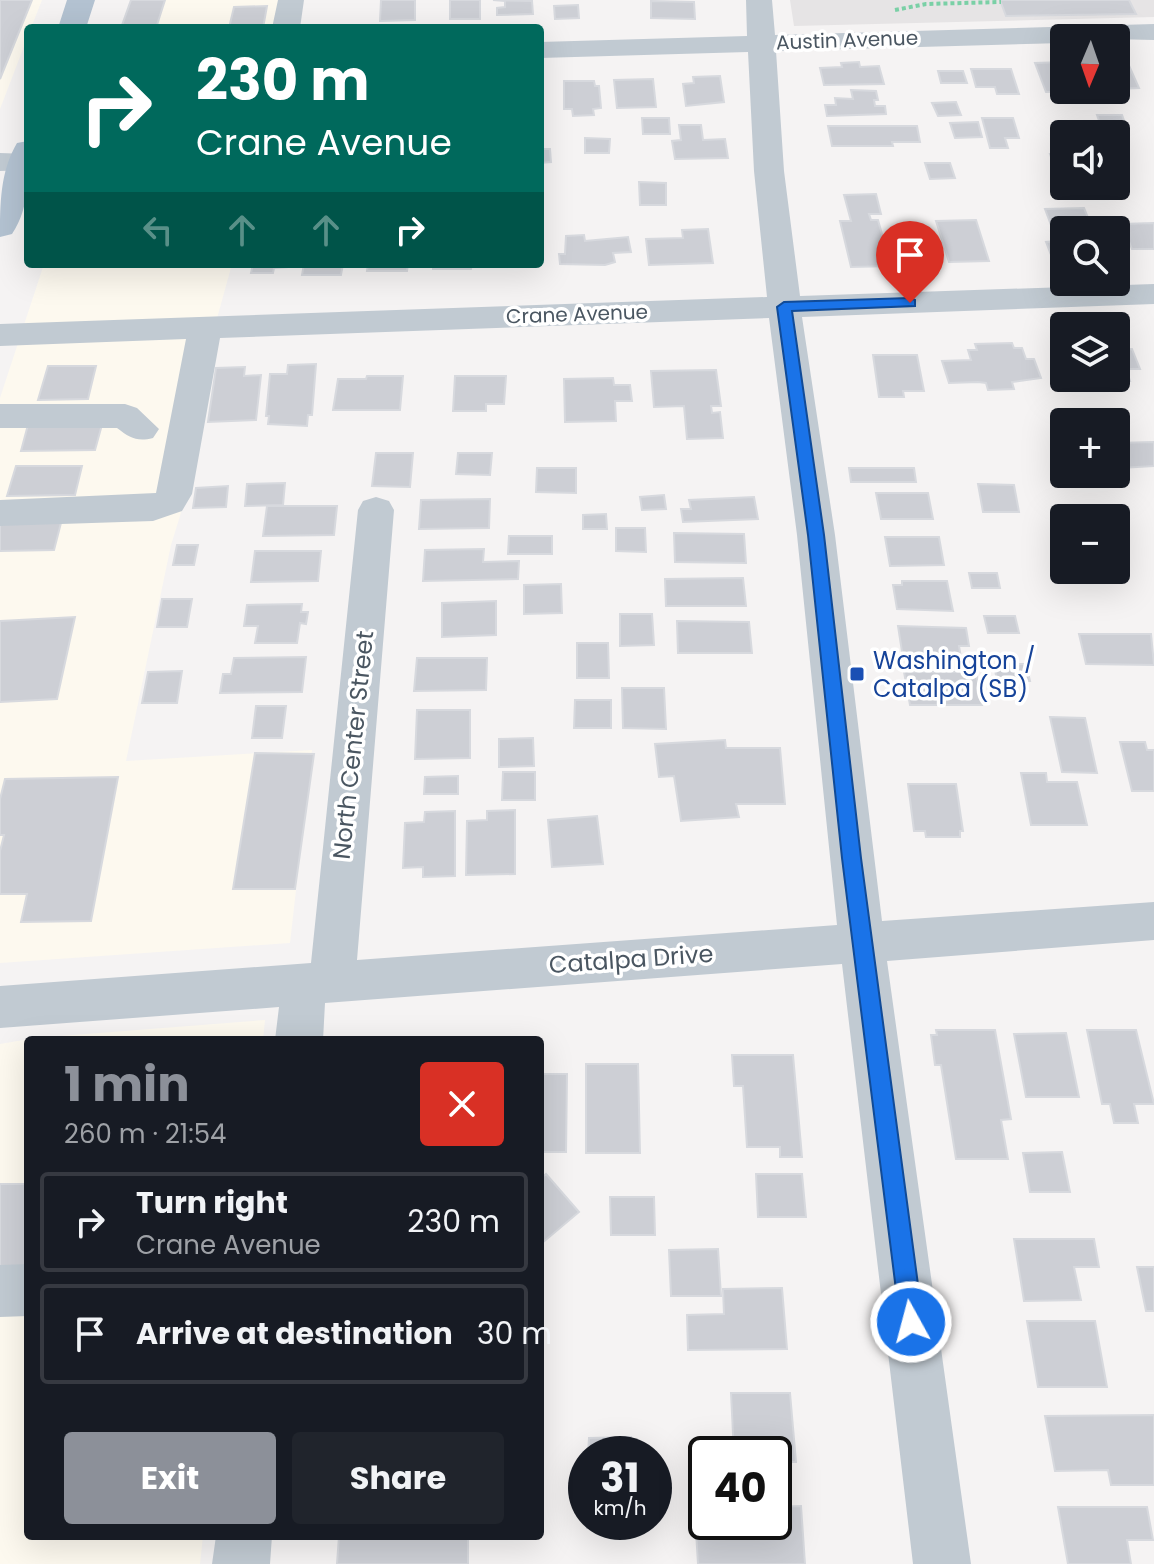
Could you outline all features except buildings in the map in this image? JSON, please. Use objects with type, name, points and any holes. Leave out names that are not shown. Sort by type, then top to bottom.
[{"type":"main road","points":[[73,24],[81,0]]},
{"type":"main road","points":[[0,227],[17,158]]},
{"type":"street","points":[[287,24],[291,0]]},
{"type":"street","points":[[759,0],[769,171],[784,307],[816,535],[862,943],[942,1564]]},
{"type":"street","name":"Austin Avenue","points":[[544,50],[1154,32]]},
{"type":"street","name":"Crane Avenue","points":[[0,335],[1154,294]]},
{"type":"street","points":[[0,513],[153,508],[169,502],[174,494],[205,327]]},
{"type":"street","points":[[0,416],[125,416],[141,429]]},
{"type":"street","name":"North Center Street","points":[[300,1036],[318,982],[376,510]]},
{"type":"street","name":"Catalpa Drive","points":[[1,1010],[107,998],[1154,921]]},
{"type":"street","points":[[0,1291],[24,1290]]},
{"type":"street","points":[[241,1564],[244,1540]]},
{"type":"path","points":[[916,0],[926,4]]},
{"type":"path","points":[[966,0],[972,14]]},
{"type":"shaded area","points":[[0,0],[42,0],[33,24],[24,24],[24,46],[0,109]]},
{"type":"shaded area","points":[[131,0],[301,0],[296,24],[123,24]]},
{"type":"shaded area","points":[[790,0],[1154,0],[1154,17],[794,26]]},
{"type":"shaded area","points":[[43,268],[231,268],[208,351],[184,503],[171,545],[126,761],[312,750],[290,943],[0,963],[0,398]]},
{"type":"shaded area","points":[[265,1020],[263,1036],[61,1036]]},
{"type":"shaded area","points":[[24,1040],[24,1540],[203,1540],[200,1564],[0,1564],[0,1044]]},
{"type":"place","name":"Washington / Catalpa (SB)","points":[[857,674]]},
{"type":"route","points":[[910,303],[784,307],[816,535],[851,858],[911,1322]]}]
